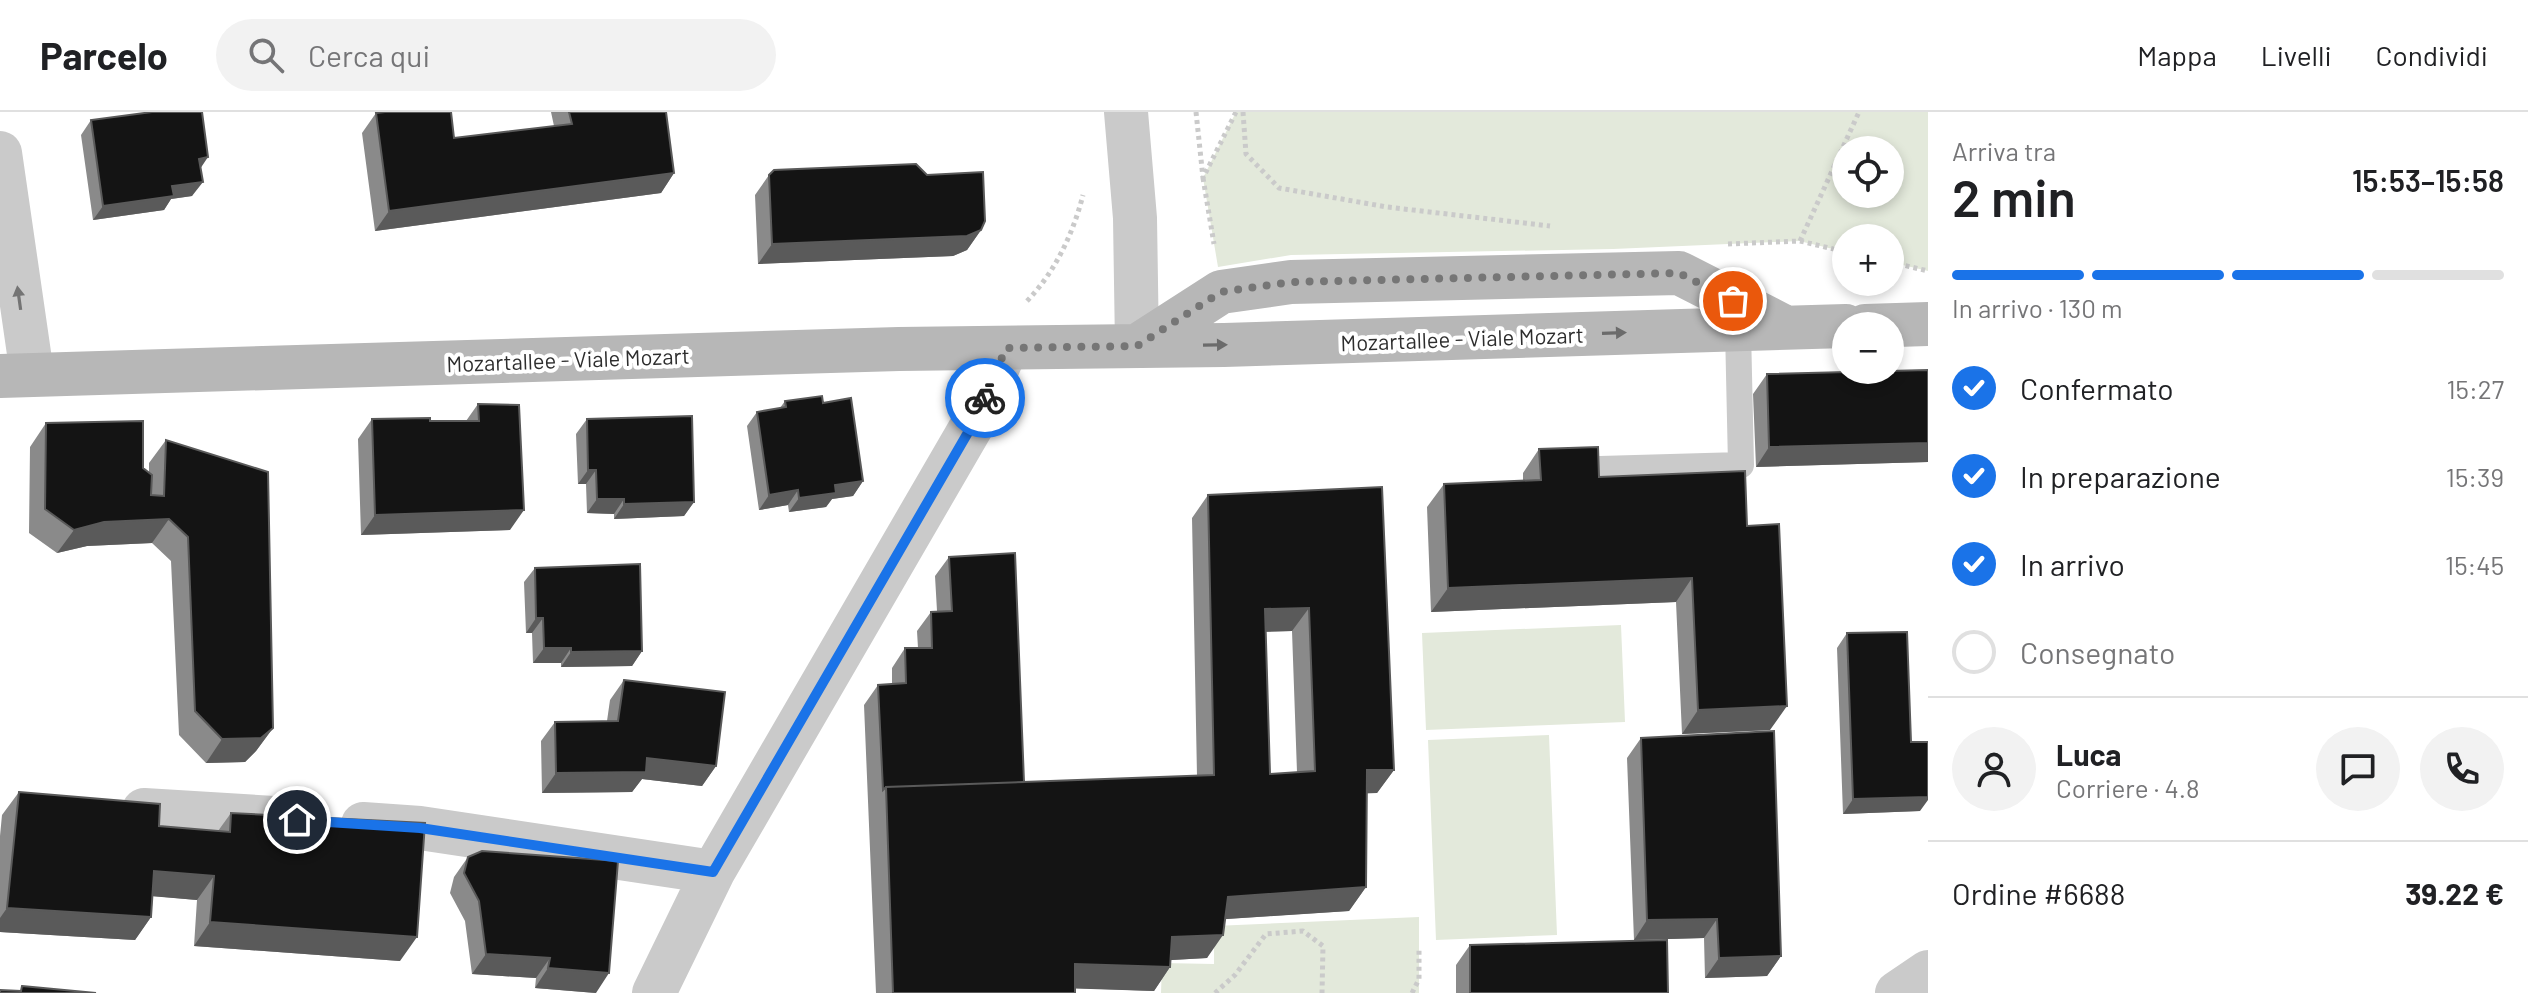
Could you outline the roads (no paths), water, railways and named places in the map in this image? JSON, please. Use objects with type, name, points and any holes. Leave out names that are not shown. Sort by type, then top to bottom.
[{"type":"street","points":[[1126,112],[1135,218],[1137,346]]},
{"type":"street","points":[[0,153],[16,375]]},
{"type":"street","name":"Mozartallee - Viale Mozart","points":[[1137,346],[1221,292],[1291,282],[1679,273],[1787,328]]},
{"type":"street","points":[[1904,325],[1928,324]]},
{"type":"street","name":"Mozartallee - Viale Mozart","points":[[16,375],[899,349],[1137,346],[1832,326]]},
{"type":"street","points":[[654,993],[713,872],[977,417],[1006,348]]},
{"type":"street","points":[[144,810],[420,828],[713,872]]},
{"type":"street","points":[[1897,993],[1928,972]]},
{"type":"lane","points":[[1600,469],[1741,465],[1738,329]]}]
